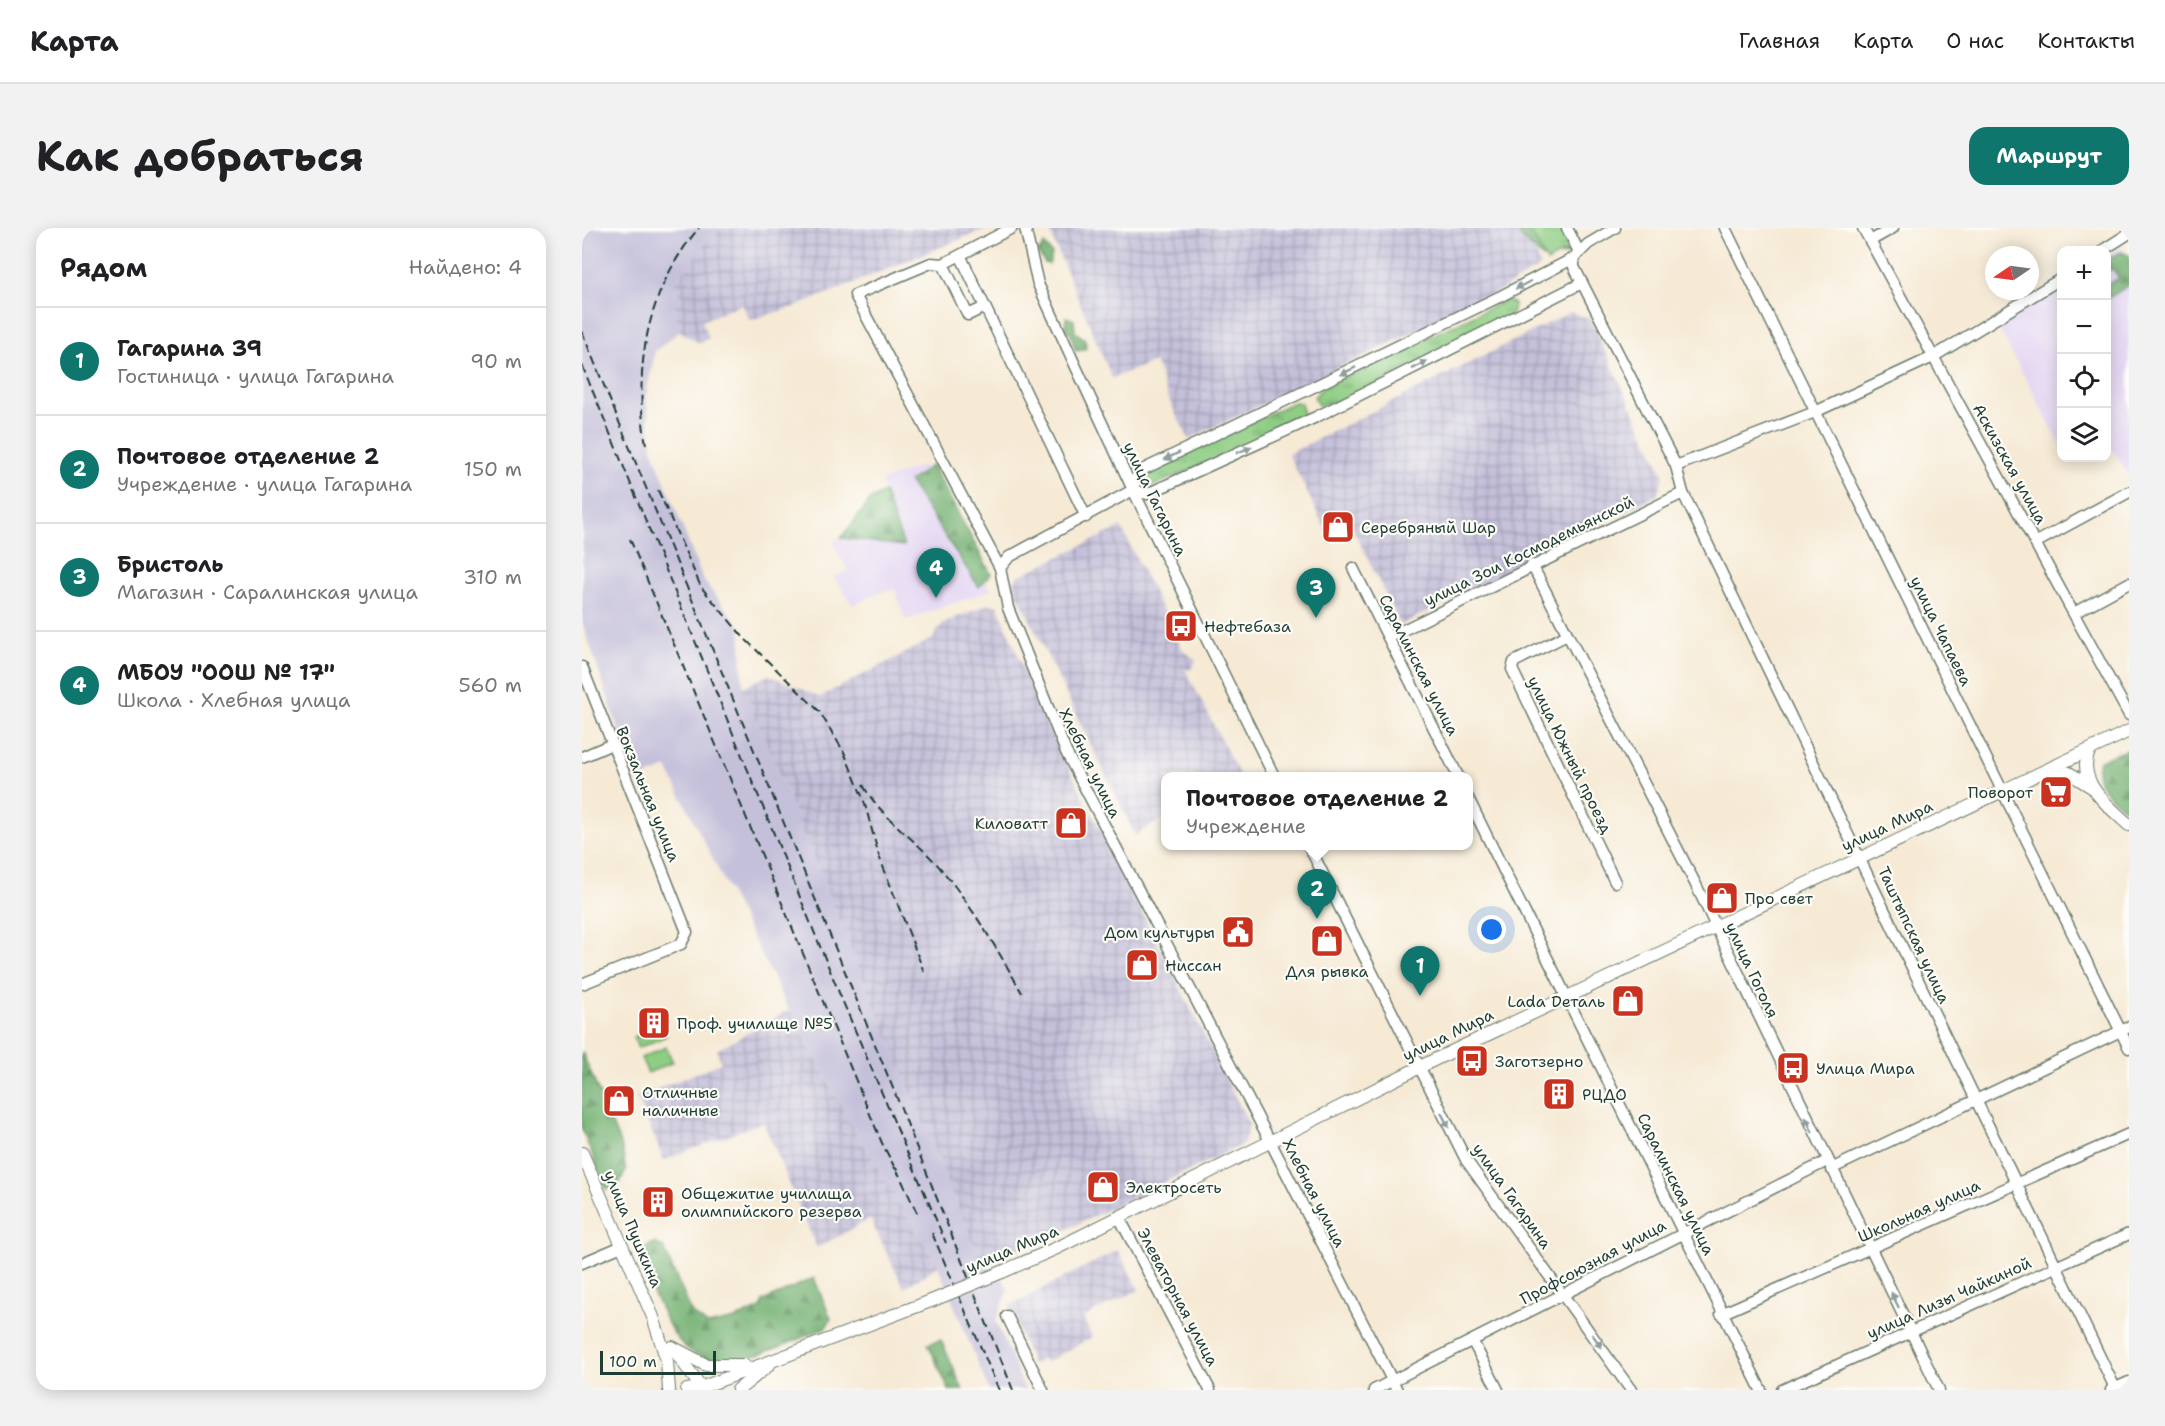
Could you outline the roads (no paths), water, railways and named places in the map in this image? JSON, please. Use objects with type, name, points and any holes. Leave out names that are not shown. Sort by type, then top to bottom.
[{"type":"main road","name":"улица Мира","points":[[777,1359],[1002,1272],[1119,1217],[1419,1067],[2129,731]]},
{"type":"main road","points":[[2089,751],[2084,763],[2085,773],[2094,789]]},
{"type":"main road","points":[[2048,770],[2069,773],[2094,789],[2129,825]]},
{"type":"main road","name":"улица Пушкина","points":[[582,1153],[653,1317]]},
{"type":"main road","points":[[653,1317],[697,1389],[777,1359]]},
{"type":"main road","points":[[653,1317],[665,1353],[669,1390]]},
{"type":"main road","points":[[672,1347],[695,1361],[715,1366],[737,1366],[777,1359]]},
{"type":"main road","points":[[738,1390],[777,1359]]},
{"type":"street","name":"Хлебная улица","points":[[1012,228],[961,257],[943,264],[931,263],[855,295],[1000,568],[1008,608],[1066,752],[1270,1141],[1394,1385]]},
{"type":"street","name":"улица Гагарина","points":[[1024,228],[1038,284],[1133,490],[1272,772]]},
{"type":"street","name":"Таштыпская улица","points":[[1567,228],[1577,255],[1574,267],[1676,466],[1683,493],[1861,857],[2114,1389]]},
{"type":"street","points":[[1000,568],[1009,557],[1086,518],[1133,490],[1138,472],[1503,296],[1577,255],[1615,228]]},
{"type":"street","name":"улица Чапаева","points":[[1725,228],[2003,790],[2125,1030],[2129,1048]]},
{"type":"street","name":"Аскизская улица","points":[[1863,228],[2129,715]]},
{"type":"street","points":[[1870,241],[1893,228]]},
{"type":"street","points":[[2108,246],[2127,232]]},
{"type":"street","points":[[961,257],[1086,518]]},
{"type":"street","points":[[943,264],[968,315],[985,307]]},
{"type":"street","points":[[1676,466],[1815,412],[1933,357],[2057,280]]},
{"type":"street","points":[[1133,490],[1147,494],[1316,417],[1582,283]]},
{"type":"street","points":[[2035,543],[2129,492]]},
{"type":"street","name":"улица Зои Космодемьянской","points":[[1389,637],[1683,493]]},
{"type":"street","name":"улица Гоголя","points":[[1532,565],[1714,926],[1939,1390]]},
{"type":"street","name":"Саралинская улица","points":[[1353,568],[1456,772]]},
{"type":"street","points":[[2074,613],[2129,583]]},
{"type":"street","name":"улица Южный проезд","points":[[1567,635],[1514,662],[1512,669],[1615,882]]},
{"type":"street","name":"Вокзальная улица","points":[[582,667],[687,932],[681,944],[582,984]]},
{"type":"street","points":[[585,755],[612,744]]},
{"type":"street","name":"Саралинская улица","points":[[1473,808],[1683,1232],[1721,1314],[1761,1390]]},
{"type":"street","name":"улица Гагарина","points":[[1311,850],[1466,1160],[1564,1293],[1631,1390]]},
{"type":"street","name":"Профсоюзная улица","points":[[1374,1390],[1394,1385],[1683,1232],[1977,1101],[2125,1030]]},
{"type":"street","name":"Школьная улица","points":[[1721,1314],[2129,1134]]},
{"type":"street","name":"Элеваторная улица","points":[[1119,1217],[1210,1390]]},
{"type":"street","name":"улица Лизы Чайкиной","points":[[1782,1390],[2129,1234]]},
{"type":"street","points":[[582,1263],[622,1246]]},
{"type":"street","points":[[1007,1316],[1043,1390]]},
{"type":"street","points":[[1473,1342],[1498,1390]]},
{"type":"street","points":[[2114,1389],[2129,1382]]},
{"type":"railway","points":[[646,445],[641,387],[648,330],[667,277],[681,252],[699,228]]},
{"type":"railway","points":[[582,332],[899,1103],[1013,1390]]},
{"type":"railway","points":[[582,365],[840,995],[946,1243]]},
{"type":"railway","points":[[658,490],[701,587],[744,638],[819,711],[844,752],[864,801],[879,856],[924,972]]},
{"type":"railway","points":[[630,539],[882,1143],[898,1174]]},
{"type":"railway","points":[[863,785],[879,808],[931,858],[964,898],[1022,993]]},
{"type":"railway","points":[[896,1168],[919,1217]]},
{"type":"railway","points":[[932,1233],[999,1390]]},
{"type":"place","name":"Серебряный Шар","points":[[1338,527]]},
{"type":"place","name":"МБОУ \"ООШ № 17\"","points":[[936,598]]},
{"type":"place","name":"Бристоль","points":[[1316,618]]},
{"type":"place","name":"Нефтебаза","points":[[1181,626]]},
{"type":"place","name":"Поворот","points":[[2056,792]]},
{"type":"place","name":"Киловатт","points":[[1071,823]]},
{"type":"place","name":"Про свет","points":[[1722,898]]},
{"type":"place","name":"Почтовое отделение 2","points":[[1317,919]]},
{"type":"place","name":"Дом культуры","points":[[1238,932]]},
{"type":"place","name":"Для рывка","points":[[1327,941]]},
{"type":"place","name":"Ниссан","points":[[1142,965]]},
{"type":"place","name":"Гагарина 39","points":[[1420,996]]},
{"type":"place","name":"Lada Dеталь","points":[[1628,1001]]},
{"type":"place","name":"Проф. училище №5","points":[[654,1023]]},
{"type":"place","name":"Заготзерно","points":[[1472,1061]]},
{"type":"place","name":"Улица Мира","points":[[1793,1068]]},
{"type":"place","name":"РЦДО","points":[[1559,1094]]},
{"type":"place","name":"Отличные наличные","points":[[619,1101]]},
{"type":"place","name":"Электросеть","points":[[1103,1187]]},
{"type":"place","name":"Общежитие училища олимпийского резерва","points":[[658,1202]]}]
